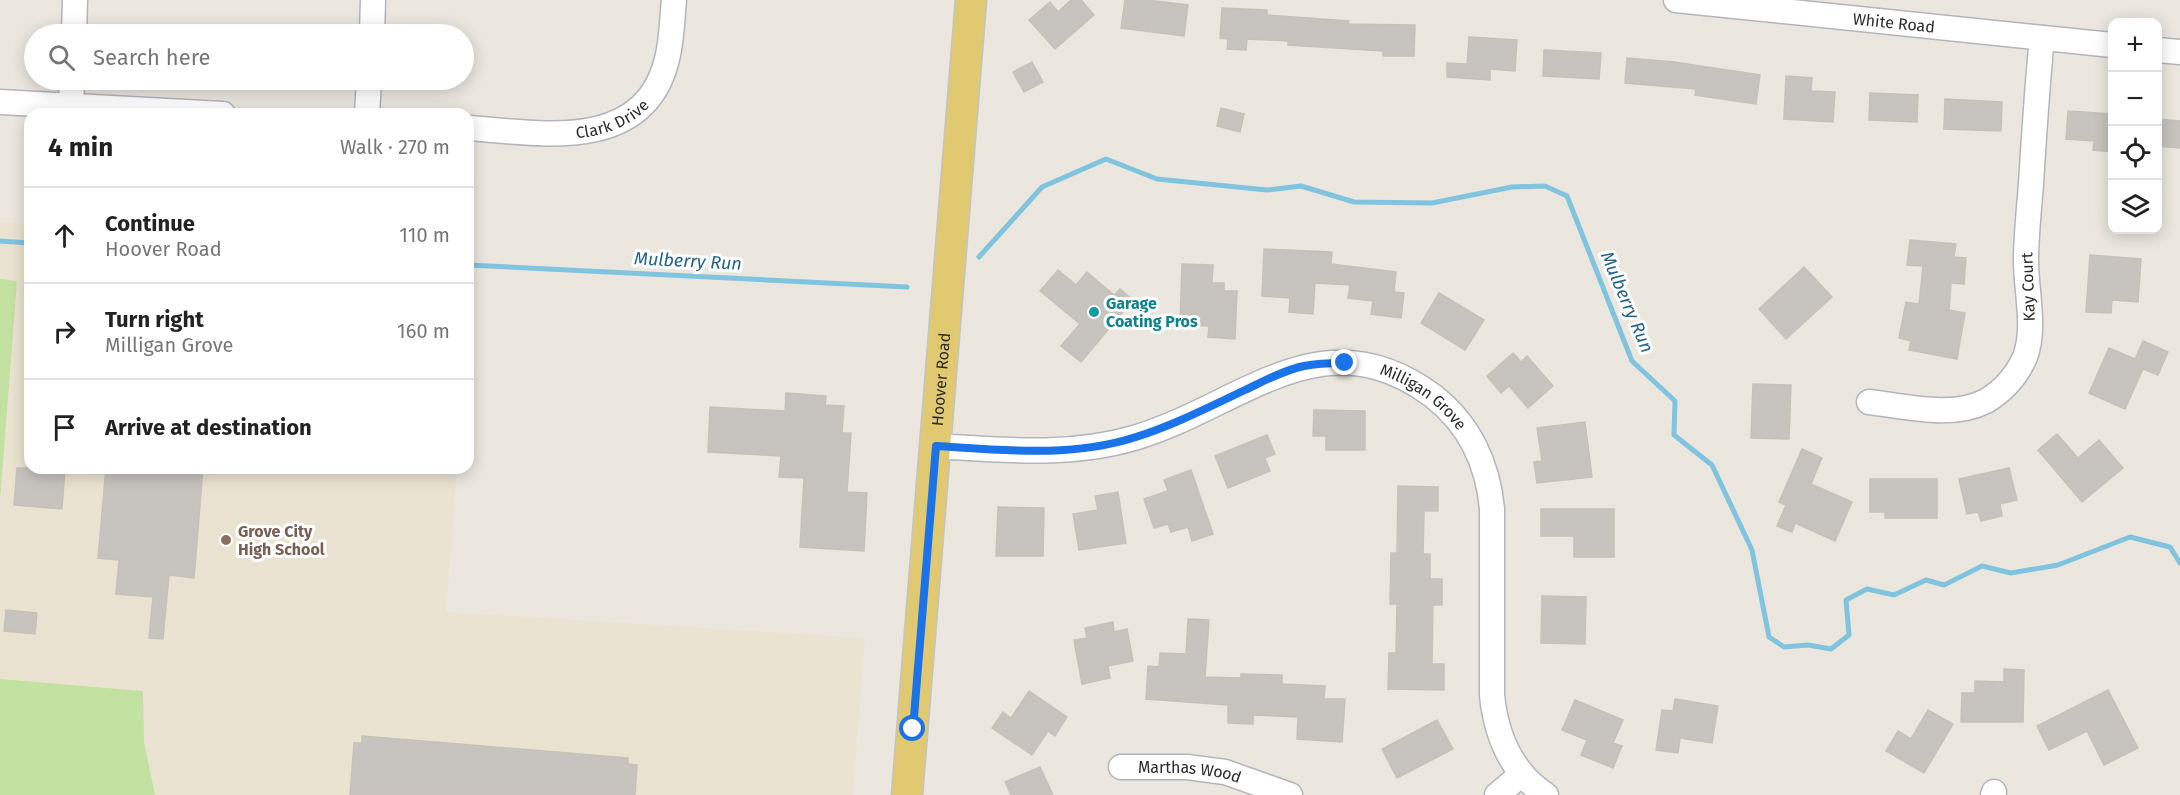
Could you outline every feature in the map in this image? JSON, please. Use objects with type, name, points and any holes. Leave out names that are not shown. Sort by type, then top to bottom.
[{"type":"main road","name":"Hoover Road","points":[[908,795],[972,0]]},
{"type":"street","points":[[74,24],[75,0]]},
{"type":"street","points":[[372,24],[373,0]]},
{"type":"street","name":"Clark Drive","points":[[474,128],[561,134],[606,128],[628,117],[650,95],[662,75],[670,44],[674,0]]},
{"type":"street","name":"White Road","points":[[1676,0],[2108,45]]},
{"type":"street","name":"Kay Court","points":[[1869,402],[1952,410],[1968,407],[1984,402],[1999,392],[2014,375],[2025,356],[2030,333],[2026,261],[2042,38]]},
{"type":"street","points":[[2162,50],[2180,52]]},
{"type":"street","points":[[72,90],[72,106]]},
{"type":"street","points":[[368,108],[369,90]]},
{"type":"street","points":[[0,102],[110,108]]},
{"type":"street","name":"Milligan Grove","points":[[936,446],[1024,451],[1078,450],[1133,438],[1178,422],[1272,378],[1303,366],[1324,363],[1373,367],[1396,373],[1417,384],[1455,416],[1470,437],[1490,486],[1494,715],[1509,756],[1522,774],[1546,795]]},
{"type":"street","name":"Marthas Wood","points":[[1121,767],[1187,767],[1225,772],[1290,795]]},
{"type":"street","points":[[1497,795],[1522,774]]},
{"type":"shaded area","name":"Grove City High School","points":[[0,222],[24,224],[24,474],[457,474],[446,612],[865,638],[853,795],[0,795]]},
{"type":"green space","points":[[0,279],[17,281],[0,500]]},
{"type":"green space","points":[[0,679],[143,691],[144,742],[155,795],[0,795]]},
{"type":"building","points":[[1071,0],[1081,0],[1094,15],[1055,49],[1029,20],[1050,2],[1058,12]]},
{"type":"building","points":[[1125,0],[1148,0],[1188,5],[1184,36],[1121,28]]},
{"type":"building","points":[[1222,8],[1267,10],[1267,15],[1349,21],[1348,24],[1415,25],[1414,56],[1383,56],[1383,51],[1288,45],[1288,41],[1247,39],[1246,50],[1227,49],[1228,39],[1220,38]]},
{"type":"building","points":[[1469,37],[1517,40],[1515,71],[1490,69],[1490,80],[1447,77],[1447,63],[1467,64]]},
{"type":"building","points":[[1544,50],[1601,53],[1599,79],[1543,76]]},
{"type":"building","points":[[1627,58],[1674,62],[1760,75],[1756,104],[1695,95],[1696,89],[1625,83]]},
{"type":"building","points":[[1032,62],[1043,82],[1024,92],[1013,72]]},
{"type":"building","points":[[1786,76],[1812,78],[1811,91],[1835,92],[1833,122],[1784,119]]},
{"type":"building","points":[[1870,93],[1918,95],[1917,122],[1869,120]]},
{"type":"building","points":[[1945,99],[2002,102],[2001,131],[1944,129]]},
{"type":"building","points":[[1221,108],[1244,114],[1240,132],[1217,126]]},
{"type":"building","points":[[2068,111],[2108,114],[2108,152],[2093,150],[2094,141],[2066,139]]},
{"type":"building","points":[[2162,119],[2180,121],[2180,148],[2162,146]]},
{"type":"building","points":[[1910,240],[1956,244],[1954,257],[1966,258],[1964,284],[1951,283],[1949,310],[1965,313],[1957,359],[1909,350],[1911,341],[1899,338],[1906,302],[1919,304],[1923,266],[1907,265]]},
{"type":"building","points":[[1264,249],[1332,252],[1331,264],[1396,272],[1394,292],[1404,293],[1401,318],[1371,314],[1373,301],[1348,298],[1350,285],[1315,283],[1313,314],[1289,312],[1290,298],[1262,296]]},
{"type":"building","points":[[2090,255],[2141,259],[2138,302],[2112,300],[2111,313],[2086,312]]},
{"type":"building","points":[[1182,264],[1213,265],[1212,283],[1224,283],[1224,291],[1237,291],[1235,339],[1208,337],[1209,326],[1180,325]]},
{"type":"building","points":[[1804,267],[1832,297],[1786,339],[1759,309]]},
{"type":"building","name":"Garage Coating Pros","points":[[1058,270],[1076,285],[1087,272],[1114,295],[1120,289],[1133,300],[1081,362],[1061,346],[1080,324],[1040,291]]},
{"type":"building","points":[[1439,293],[1484,320],[1465,350],[1421,323]]},
{"type":"building","points":[[2143,341],[2168,352],[2158,375],[2143,369],[2125,409],[2089,393],[2109,348],[2135,359]]},
{"type":"building","points":[[1513,353],[1521,362],[1527,356],[1553,386],[1528,408],[1509,386],[1501,393],[1487,376]]},
{"type":"building","points":[[1753,384],[1791,385],[1789,439],[1751,438]]},
{"type":"building","points":[[786,393],[826,396],[825,405],[844,406],[842,433],[851,433],[847,492],[867,493],[864,551],[800,547],[804,478],[779,477],[781,456],[708,452],[710,407],[785,411]]},
{"type":"building","points":[[1314,410],[1365,411],[1365,450],[1326,450],[1326,436],[1313,436]]},
{"type":"building","points":[[1585,422],[1592,477],[1537,483],[1534,462],[1542,461],[1537,428]]},
{"type":"building","points":[[2057,434],[2078,458],[2099,440],[2123,468],[2082,502],[2038,450]]},
{"type":"building","points":[[1267,435],[1275,454],[1265,458],[1270,471],[1228,488],[1215,456]]},
{"type":"building","points":[[1802,449],[1822,458],[1811,484],[1852,502],[1835,541],[1795,523],[1792,532],[1777,526],[1786,505],[1779,502]]},
{"type":"building","points":[[17,468],[24,468],[24,474],[65,474],[62,509],[14,505]]},
{"type":"building","points":[[2009,468],[2017,500],[2000,504],[2002,516],[1981,521],[1978,512],[1967,514],[1959,479]]},
{"type":"building","points":[[1191,470],[1213,534],[1192,541],[1188,527],[1171,532],[1168,524],[1154,528],[1144,499],[1168,491],[1164,480]]},
{"type":"building","points":[[105,474],[203,474],[194,578],[169,575],[163,639],[149,638],[153,597],[116,594],[119,560],[98,558]]},
{"type":"building","points":[[1870,479],[1937,479],[1937,518],[1885,518],[1885,512],[1870,512]]},
{"type":"building","points":[[1398,486],[1438,487],[1438,511],[1424,511],[1423,554],[1430,554],[1430,579],[1442,579],[1442,605],[1433,605],[1432,664],[1444,664],[1444,690],[1388,689],[1389,653],[1396,653],[1397,604],[1390,604],[1391,553],[1397,553]]},
{"type":"building","points":[[1118,492],[1126,543],[1079,550],[1073,514],[1098,510],[1095,496]]},
{"type":"building","points":[[998,507],[1044,508],[1043,556],[996,556]]},
{"type":"building","points":[[1541,509],[1614,509],[1614,557],[1574,557],[1574,536],[1541,536]]},
{"type":"building","points":[[1542,596],[1586,597],[1585,644],[1541,643]]},
{"type":"building","points":[[6,610],[37,613],[35,634],[4,631]]},
{"type":"building","points":[[1188,619],[1209,620],[1205,677],[1241,678],[1241,674],[1282,675],[1282,684],[1325,686],[1324,699],[1345,699],[1342,742],[1297,739],[1298,717],[1253,715],[1253,724],[1228,723],[1228,705],[1146,699],[1148,666],[1159,667],[1160,653],[1186,654]]},
{"type":"building","points":[[1113,622],[1114,632],[1127,629],[1133,661],[1108,666],[1110,678],[1082,684],[1074,640],[1087,638],[1085,628]]},
{"type":"building","points":[[2004,669],[2024,670],[2023,722],[1961,722],[1962,693],[1975,693],[1975,681],[2004,682]]},
{"type":"building","points":[[2108,690],[2138,748],[2104,765],[2087,731],[2049,750],[2037,726]]},
{"type":"building","points":[[1029,691],[1067,717],[1055,736],[1048,731],[1032,755],[992,728],[1003,712],[1011,718]]},
{"type":"building","points":[[1675,699],[1718,706],[1712,743],[1680,738],[1678,753],[1656,750],[1662,710],[1673,711]]},
{"type":"building","points":[[1575,700],[1623,720],[1613,743],[1622,746],[1613,768],[1581,755],[1587,740],[1562,730]]},
{"type":"building","points":[[1928,710],[1953,724],[1924,773],[1886,751],[1898,731],[1911,739]]},
{"type":"building","points":[[1437,720],[1453,749],[1397,778],[1382,749]]},
{"type":"building","points":[[362,736],[628,758],[628,764],[637,765],[635,795],[350,795],[354,743],[362,743]]},
{"type":"building","points":[[1040,767],[1053,795],[1011,795],[1005,782]]},
{"type":"waterway","name":"Mulberry Run","points":[[979,257],[1042,187],[1106,159],[1157,179],[1267,190],[1301,186],[1354,202],[1432,203],[1512,187],[1545,186],[1567,196],[1632,361],[1675,401],[1674,435],[1712,465],[1752,550],[1769,637],[1784,647],[1808,645],[1831,649],[1849,635],[1846,600],[1867,589],[1894,595],[1926,580],[1944,585],[1982,566],[2011,573],[2058,565],[2130,537],[2170,547],[2180,563]]},
{"type":"waterway","name":"Mulberry Run","points":[[0,241],[24,243]]},
{"type":"waterway","name":"Mulberry Run","points":[[474,265],[907,287]]},
{"type":"place","name":"Garage Coating Pros","points":[[1094,312]]},
{"type":"place","name":"Grove City High School","points":[[226,540]]},
{"type":"route","points":[[913,729],[936,446],[1024,451],[1078,450],[1133,438],[1178,422],[1303,366],[1345,363]]}]
